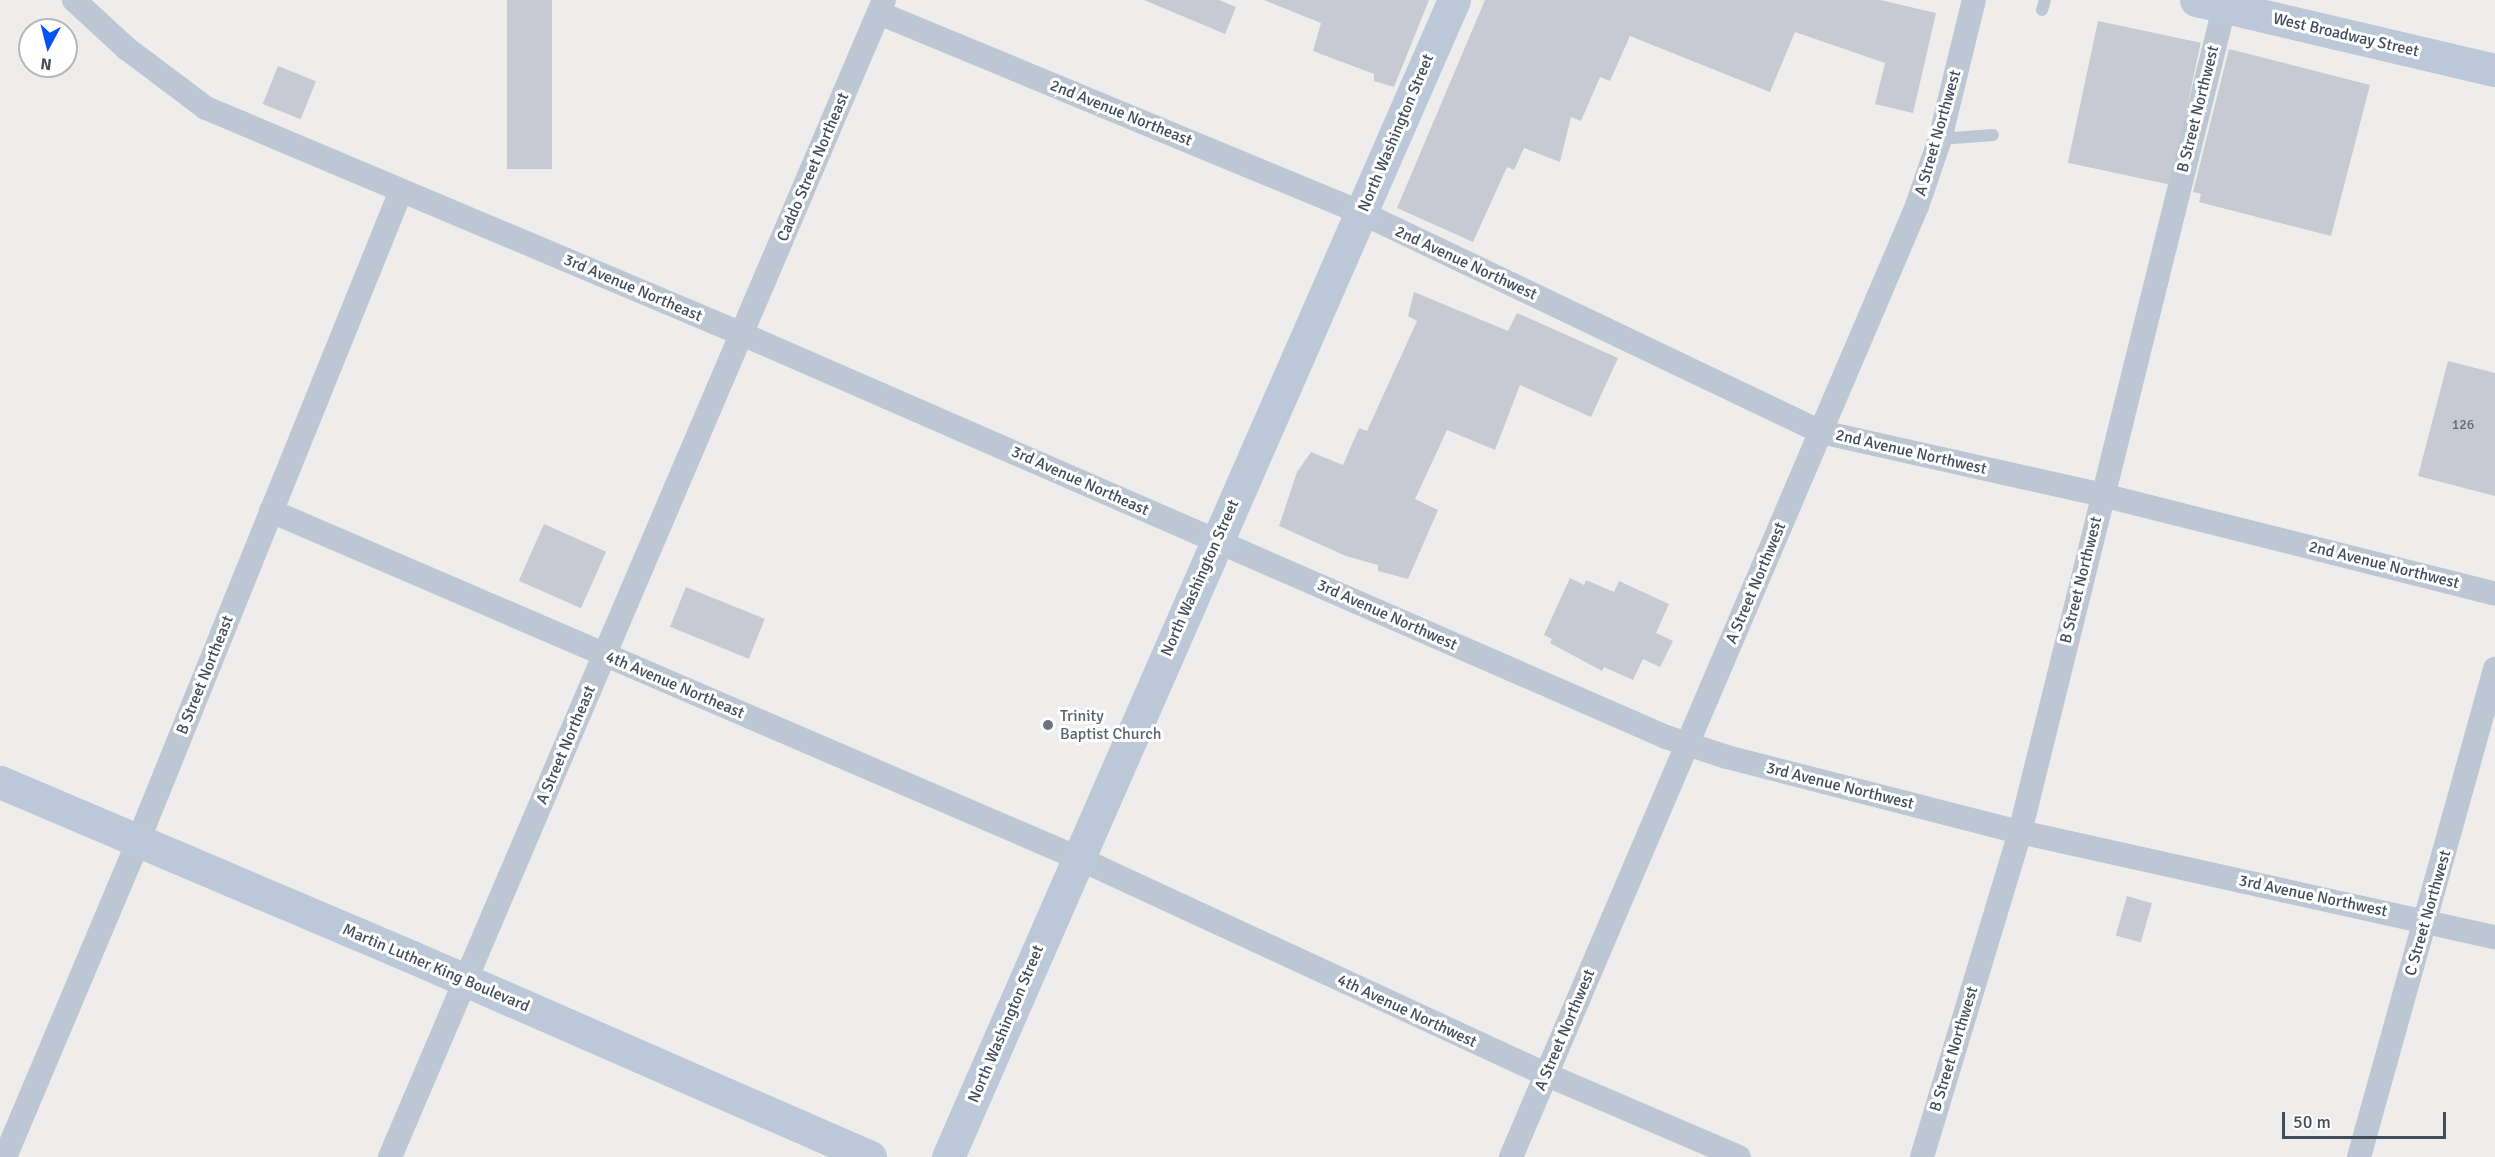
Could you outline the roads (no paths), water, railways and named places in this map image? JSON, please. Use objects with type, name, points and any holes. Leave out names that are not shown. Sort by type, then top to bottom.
[{"type":"main road","name":"North Washington Street","points":[[948,1157],[1454,0]]},
{"type":"main road","name":"West Broadway Street","points":[[2216,2],[2495,70]]},
{"type":"main road","name":"Martin Luther King Boulevard","points":[[0,783],[465,979],[870,1157]]},
{"type":"street","name":"3rd Avenue Northeast","points":[[74,0],[126,48],[206,108],[742,334],[1216,540]]},
{"type":"street","name":"A Street Northwest","points":[[1511,1157],[1917,206],[1940,139],[1974,0]]},
{"type":"street","name":"B Street Northwest","points":[[1922,1157],[2020,832],[2102,495],[2216,2]]},
{"type":"street","name":"2nd Avenue Northeast","points":[[882,7],[1362,213]]},
{"type":"street","name":"Caddo Street Northeast","points":[[742,334],[882,7]]},
{"type":"street","name":"B Street Northeast","points":[[5,1157],[400,191]]},
{"type":"street","name":"2nd Avenue Northwest","points":[[1362,213],[1821,432],[2102,495],[2495,594]]},
{"type":"street","name":"A Street Northeast","points":[[390,1157],[742,334]]},
{"type":"street","name":"4th Avenue Northeast","points":[[271,511],[1078,858]]},
{"type":"street","name":"3rd Avenue Northwest","points":[[1216,540],[1687,744],[2020,832],[2495,937]]},
{"type":"street","name":"C Street Northwest","points":[[2360,1157],[2495,669]]},
{"type":"street","name":"4th Avenue Northwest","points":[[1078,858],[1545,1074],[1739,1157]]},
{"type":"lane","points":[[1940,139],[1993,135]]},
{"type":"place","name":"Trinity Baptist Church","points":[[1048,725]]}]
